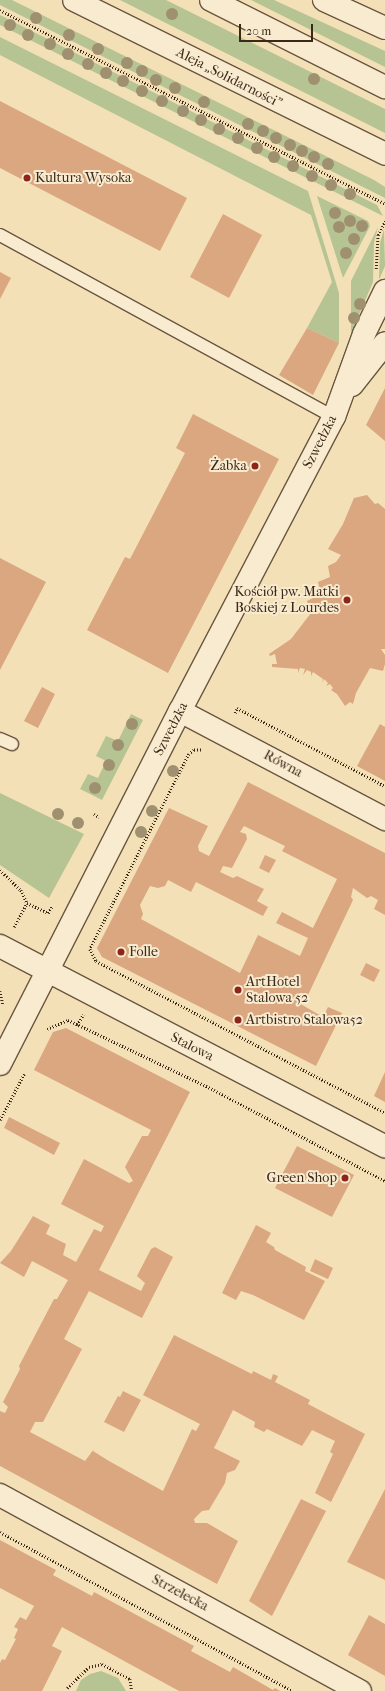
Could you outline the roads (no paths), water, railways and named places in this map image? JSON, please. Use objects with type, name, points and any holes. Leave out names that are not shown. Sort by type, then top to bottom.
[{"type":"street","name":"Aleja „Solidarności”","points":[[74,0],[385,154]]},
{"type":"street","points":[[211,0],[385,87]]},
{"type":"street","points":[[324,0],[385,28]]},
{"type":"street","points":[[366,18],[385,32]]},
{"type":"street","name":"Szwedzka","points":[[0,1064],[180,712],[334,417],[343,396],[364,334],[385,291]]},
{"type":"street","name":"Szwedzka","points":[[343,396],[385,343]]},
{"type":"street","name":"Równa","points":[[180,712],[385,819]]},
{"type":"street","name":"Stalowa","points":[[0,946],[385,1146]]},
{"type":"street","name":"Strzelecka","points":[[0,1495],[360,1691]]},
{"type":"lane","points":[[0,235],[334,417]]},
{"type":"lane","points":[[0,739],[12,744]]},
{"type":"place","name":"Kultura Wysoka","points":[[27,178]]},
{"type":"place","name":"Żabka","points":[[255,466]]},
{"type":"place","name":"Kościół pw. Matki Boskiej z Lourdes","points":[[347,600]]},
{"type":"place","name":"Folle","points":[[121,952]]},
{"type":"place","name":"ArtHotel Stalowa 52","points":[[238,990]]},
{"type":"place","name":"Artbistro Stalowa52","points":[[238,1020]]},
{"type":"place","name":"Green Shop","points":[[345,1178]]}]
